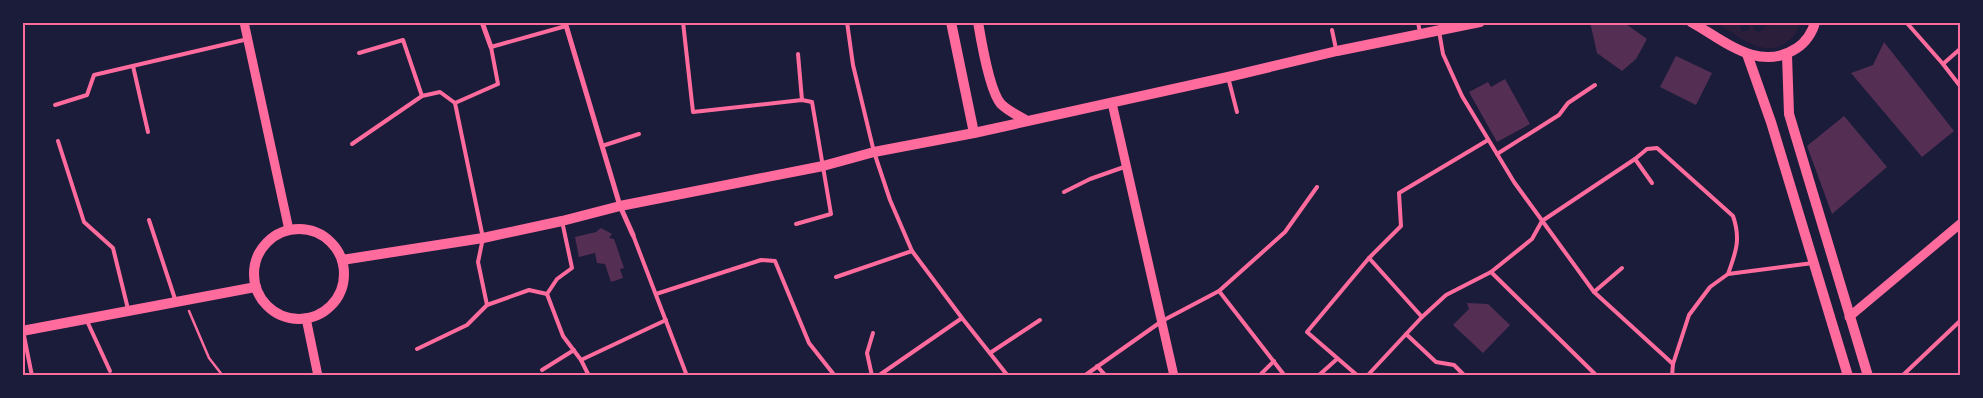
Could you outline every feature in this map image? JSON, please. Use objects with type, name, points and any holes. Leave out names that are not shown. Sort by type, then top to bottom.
[{"type":"main road","points":[[951,22],[974,133]]},
{"type":"main road","points":[[978,22],[984,53],[1001,104],[1027,121]]},
{"type":"main road","points":[[342,260],[483,238],[620,206],[823,166],[874,152],[974,133],[1337,51],[1480,22]]},
{"type":"main road","points":[[1691,22],[1747,54],[1767,59],[1787,55],[1803,44],[1815,24]]},
{"type":"main road","points":[[1747,54],[1771,122],[1815,262],[1848,376]]},
{"type":"main road","points":[[1787,55],[1789,114],[1868,376]]},
{"type":"main road","points":[[289,230],[310,230],[320,234],[336,248],[342,260],[343,279],[337,297],[329,307],[318,314],[306,318],[293,318],[281,315],[270,308],[261,298],[256,287],[254,266],[260,251],[270,239],[289,230]]},
{"type":"main road","points":[[23,330],[256,287]]},
{"type":"street","points":[[244,22],[289,230]]},
{"type":"street","points":[[482,22],[491,47]]},
{"type":"street","points":[[565,24],[620,206],[633,235]]},
{"type":"street","points":[[1112,103],[1174,376]]},
{"type":"street","points":[[1849,317],[1960,224]]},
{"type":"street","points":[[306,318],[318,376]]},
{"type":"lane","points":[[683,22],[693,112],[802,100],[812,102],[831,214],[796,224]]},
{"type":"lane","points":[[848,22],[853,65],[874,152],[890,200],[912,251],[1008,376]]},
{"type":"lane","points":[[1418,22],[1420,34]]},
{"type":"lane","points":[[1906,22],[1960,86]]},
{"type":"lane","points":[[455,103],[498,84],[491,47],[565,24]]},
{"type":"lane","points":[[1332,30],[1337,51]]},
{"type":"lane","points":[[1439,31],[1443,54],[1462,96],[1514,182],[1594,292],[1673,364]]},
{"type":"lane","points":[[55,105],[87,94],[94,75],[248,39]]},
{"type":"lane","points":[[359,53],[403,40],[422,96]]},
{"type":"lane","points":[[1943,64],[1960,49]]},
{"type":"lane","points":[[798,54],[802,100]]},
{"type":"lane","points":[[133,66],[148,132]]},
{"type":"lane","points":[[1228,77],[1237,112]]},
{"type":"lane","points":[[1497,154],[1559,116],[1568,103],[1595,85]]},
{"type":"lane","points":[[352,144],[422,96],[440,92],[455,103],[483,238],[478,262],[487,305]]},
{"type":"lane","points":[[602,146],[639,134]]},
{"type":"lane","points":[[1358,376],[1307,332],[1369,258],[1401,226],[1399,193],[1488,140]]},
{"type":"lane","points":[[58,141],[84,222],[113,248],[128,310]]},
{"type":"lane","points":[[1367,376],[1422,316],[1446,295],[1491,272],[1532,239],[1542,221],[1635,159],[1647,148],[1656,148],[1733,216],[1738,230],[1736,250],[1728,274]]},
{"type":"lane","points":[[1635,159],[1652,183]]},
{"type":"lane","points":[[1064,192],[1090,179],[1127,166]]},
{"type":"lane","points":[[1084,376],[1162,321],[1219,291],[1285,232],[1317,187]]},
{"type":"lane","points":[[149,220],[181,301]]},
{"type":"lane","points":[[547,294],[557,279],[572,268],[562,221]]},
{"type":"lane","points":[[633,235],[687,376]]},
{"type":"lane","points":[[836,277],[912,251]]},
{"type":"lane","points":[[1369,258],[1422,316]]},
{"type":"lane","points":[[656,294],[761,260],[774,261],[810,343],[834,376]]},
{"type":"lane","points":[[1672,376],[1673,364],[1689,314],[1710,286],[1728,274],[1815,262]]},
{"type":"lane","points":[[1594,292],[1622,268]]},
{"type":"lane","points":[[1491,272],[1594,375]]},
{"type":"lane","points":[[417,349],[467,325],[487,305],[528,290],[547,294]]},
{"type":"lane","points":[[1219,291],[1285,376]]},
{"type":"lane","points":[[547,294],[563,336],[581,360],[588,376]]},
{"type":"lane","points":[[86,318],[110,371]]},
{"type":"lane","points":[[878,376],[962,318]]},
{"type":"lane","points":[[581,360],[666,320]]},
{"type":"lane","points":[[990,353],[1040,320]]},
{"type":"lane","points":[[1902,376],[1960,321]]},
{"type":"lane","points":[[23,330],[32,376]]},
{"type":"lane","points":[[872,376],[867,353],[873,333]]},
{"type":"lane","points":[[1406,334],[1436,362],[1454,365],[1464,376]]},
{"type":"lane","points":[[542,370],[574,350]]},
{"type":"lane","points":[[1318,376],[1337,359]]},
{"type":"lane","points":[[1259,376],[1274,361]]},
{"type":"lane","points":[[1097,366],[1106,376]]},
{"type":"path","points":[[181,301],[209,358],[223,376]]},
{"type":"shaded area","points":[[1717,23],[1739,23],[1742,32],[1750,29],[1748,23],[1752,23],[1755,31],[1759,32],[1770,23],[1773,23],[1772,26],[1777,23],[1799,23],[1794,36],[1778,47],[1769,48],[1751,44]]},
{"type":"building","points":[[1590,22],[1623,22],[1647,39],[1636,59],[1622,71],[1597,53]]},
{"type":"building","points":[[1884,42],[1954,131],[1922,157],[1851,73],[1873,65]]},
{"type":"building","points":[[1676,56],[1712,73],[1696,105],[1660,87]]},
{"type":"building","points":[[1505,79],[1530,124],[1497,142],[1469,92],[1488,82],[1491,87]]},
{"type":"building","points":[[1844,116],[1887,167],[1832,214],[1807,146]]},
{"type":"building","points":[[601,228],[612,234],[609,238],[614,239],[624,268],[620,269],[623,278],[611,282],[605,264],[597,263],[595,253],[579,257],[575,237],[596,232]]},
{"type":"building","points":[[1467,303],[1488,304],[1510,325],[1483,353],[1453,325],[1469,309]]}]
